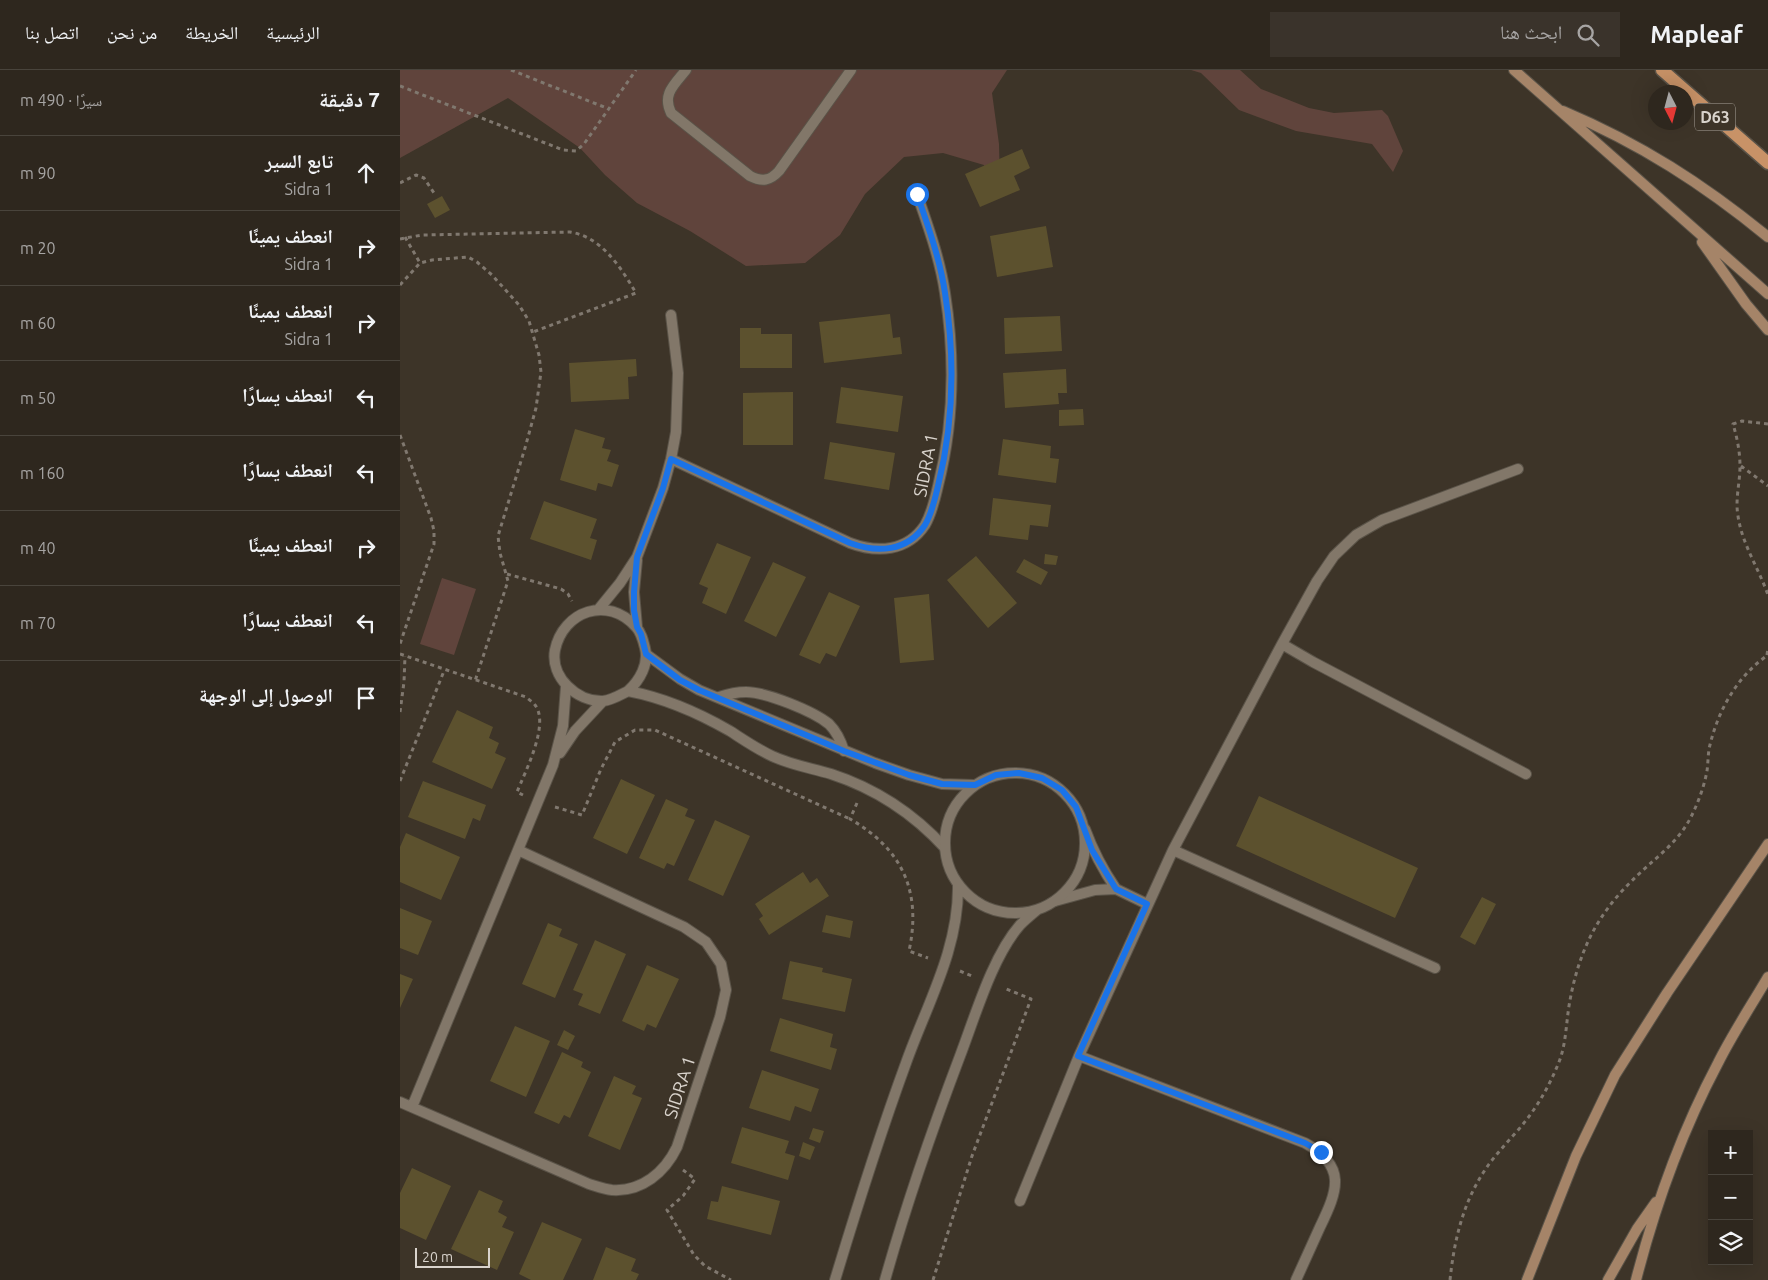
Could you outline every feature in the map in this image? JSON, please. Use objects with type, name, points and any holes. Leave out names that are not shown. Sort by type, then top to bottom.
[{"type":"main road","points":[[1514,70],[1768,294]]},
{"type":"main road","name":"D63","points":[[1662,70],[1768,163]]},
{"type":"main road","points":[[1555,108],[1624,139],[1667,163],[1722,201],[1768,237]]},
{"type":"main road","points":[[1694,230],[1724,275],[1768,330]]},
{"type":"main road","points":[[1527,1280],[1576,1156],[1615,1075],[1768,844]]},
{"type":"main road","points":[[1636,1280],[1662,1194],[1688,1125],[1718,1062],[1768,977]]},
{"type":"main road","points":[[1608,1280],[1637,1229],[1662,1194]]},
{"type":"street","points":[[686,70],[667,97],[667,106],[671,113],[750,176],[758,180],[774,177],[851,70]]},
{"type":"street","name":"SIDRA 1","points":[[671,459],[866,549],[882,550],[898,546],[912,538],[924,526],[932,512],[943,468],[952,380],[950,335],[945,291],[935,248],[917,194]]},
{"type":"street","points":[[598,610],[620,583],[637,557],[663,488],[671,459],[676,432],[678,373],[671,315]]},
{"type":"street","points":[[1020,1201],[1078,1056],[1173,850],[1282,644],[1328,564],[1356,535],[1382,520],[1518,469]]},
{"type":"street","points":[[637,557],[634,592],[637,627]]},
{"type":"street","points":[[598,610],[613,611],[637,627],[641,634],[646,654],[646,663],[637,683],[628,691],[612,700],[603,701],[589,700],[566,686],[557,671],[554,654],[558,638],[567,623],[581,614],[598,610]]},
{"type":"street","points":[[1282,644],[1526,774]]},
{"type":"street","points":[[646,654],[680,680],[844,751],[909,775],[942,784],[975,785]]},
{"type":"street","points":[[553,765],[563,726],[566,686]]},
{"type":"street","points":[[628,691],[675,703],[772,756],[788,763],[830,774],[864,788],[917,821],[945,848]]},
{"type":"street","points":[[719,697],[744,692],[757,692],[787,703],[814,715],[830,725],[836,732],[844,751]]},
{"type":"street","points":[[412,1108],[553,765],[575,731],[603,701]]},
{"type":"street","points":[[1037,910],[1015,913],[993,910],[974,900],[958,885],[949,867],[945,848],[947,824],[958,802],[975,785],[996,775],[1019,773],[1042,778],[1062,790],[1076,807],[1092,850],[1116,889]]},
{"type":"street","points":[[1055,901],[1070,887],[1081,870],[1086,849],[1085,829]]},
{"type":"street","name":"SIDRA 1","points":[[400,1102],[589,1184],[611,1190],[634,1188],[655,1177],[671,1160],[720,1016],[726,990],[721,964],[706,942],[684,927],[518,850]]},
{"type":"street","points":[[1173,850],[1435,968]]},
{"type":"street","points":[[835,1280],[857,1206],[907,1061],[950,950],[957,913],[958,885]]},
{"type":"street","points":[[885,1280],[949,1083],[988,982],[1006,946],[1019,926],[1037,910],[1055,901],[1075,894],[1096,890],[1116,889],[1147,904]]},
{"type":"street","points":[[1078,1056],[1305,1143],[1321,1152],[1331,1166],[1336,1183],[1333,1200],[1296,1280]]},
{"type":"path","points":[[511,70],[609,109]]},
{"type":"path","points":[[400,86],[563,150],[576,151],[584,144],[636,70]]},
{"type":"path","points":[[400,182],[416,175],[424,178],[434,194]]},
{"type":"path","points":[[400,239],[431,234],[578,233],[588,237],[597,244],[620,268],[636,294],[533,332]]},
{"type":"path","points":[[405,237],[420,263]]},
{"type":"path","points":[[400,285],[420,263],[468,257],[478,262],[520,305],[533,332],[539,355],[539,390],[525,448],[498,536],[500,553],[507,574],[506,588],[475,681]]},
{"type":"path","points":[[1768,424],[1742,421],[1733,424],[1739,447],[1740,466],[1737,500],[1741,530],[1746,545],[1762,576],[1768,595]]},
{"type":"path","points":[[400,435],[431,518],[434,531],[434,544],[400,644]]},
{"type":"path","points":[[1740,466],[1768,486]]},
{"type":"path","points":[[507,574],[561,590],[568,594],[581,614]]},
{"type":"path","points":[[1450,1280],[1452,1254],[1458,1226],[1469,1199],[1482,1174],[1499,1150],[1536,1108],[1550,1084],[1560,1060],[1575,976],[1586,946],[1601,919],[1620,893],[1666,850],[1677,838],[1690,818],[1700,796],[1709,749],[1717,722],[1729,697],[1746,675],[1767,655],[1768,648]]},
{"type":"path","points":[[400,654],[444,671],[526,697],[536,706],[540,716],[540,730],[517,792],[538,802],[582,815],[601,769],[615,742],[635,730],[655,730],[850,819]]},
{"type":"path","points":[[400,712],[405,656]]},
{"type":"path","points":[[400,781],[444,671]]},
{"type":"path","points":[[671,1160],[695,1179],[683,1196],[667,1210],[694,1255],[705,1266],[731,1280]]},
{"type":"shaded area","points":[[400,70],[1007,70],[992,93],[999,144],[1000,186],[994,192],[984,165],[943,153],[904,157],[865,194],[840,235],[805,263],[746,266],[690,231],[637,203],[605,175],[580,148],[508,98],[400,158]]},
{"type":"shaded area","points":[[1191,70],[1240,70],[1261,89],[1309,108],[1334,113],[1382,110],[1388,116],[1403,151],[1393,172],[1372,144],[1296,131],[1239,110],[1201,73]]},
{"type":"shaded area","points":[[442,578],[476,589],[454,655],[420,644]]},
{"type":"building","points":[[1022,149],[1030,168],[1014,176],[1020,190],[980,207],[965,174]]},
{"type":"building","points":[[442,196],[450,210],[435,218],[427,204]]},
{"type":"building","points":[[1046,226],[1053,267],[997,277],[990,236]]},
{"type":"building","points":[[890,314],[893,338],[900,337],[902,354],[824,363],[819,322]]},
{"type":"building","points":[[1060,316],[1062,351],[1005,354],[1004,318]]},
{"type":"building","points":[[740,328],[761,328],[761,334],[792,334],[792,368],[740,368]]},
{"type":"building","points":[[636,359],[637,376],[628,377],[629,399],[571,402],[569,363]]},
{"type":"building","points":[[1066,369],[1067,393],[1058,393],[1059,404],[1005,408],[1003,373]]},
{"type":"building","points":[[841,387],[903,396],[898,432],[836,423]]},
{"type":"building","points":[[793,392],[793,445],[743,445],[743,393]]},
{"type":"building","points":[[1083,409],[1084,425],[1059,426],[1059,410]]},
{"type":"building","points":[[575,429],[605,438],[602,448],[611,450],[607,461],[619,465],[612,487],[598,483],[596,491],[560,480]]},
{"type":"building","points":[[1003,439],[1051,446],[1050,458],[1059,459],[1056,483],[998,475]]},
{"type":"building","points":[[830,442],[895,453],[889,490],[824,479]]},
{"type":"building","points":[[993,498],[1051,505],[1048,527],[1030,525],[1028,540],[989,535]]},
{"type":"building","points":[[544,501],[597,519],[590,538],[597,540],[591,560],[530,539]]},
{"type":"building","points":[[717,543],[751,557],[726,614],[702,603],[708,588],[699,584]]},
{"type":"building","points":[[1045,554],[1058,556],[1056,565],[1044,564]]},
{"type":"building","points":[[976,556],[1017,603],[988,628],[947,580]]},
{"type":"building","points":[[1024,559],[1048,572],[1041,585],[1016,572]]},
{"type":"building","points":[[773,562],[806,577],[776,637],[744,621]]},
{"type":"building","points":[[829,592],[860,606],[836,657],[826,653],[820,664],[799,655]]},
{"type":"building","points":[[929,594],[934,660],[900,663],[894,598]]},
{"type":"building","points":[[457,710],[493,727],[489,738],[499,743],[495,753],[506,758],[492,789],[432,762]]},
{"type":"building","points":[[621,779],[655,795],[627,854],[593,838]]},
{"type":"building","points":[[423,781],[486,805],[480,821],[473,818],[465,839],[408,817]]},
{"type":"building","points":[[1259,796],[1418,868],[1395,918],[1236,846]]},
{"type":"building","points":[[666,799],[688,809],[685,816],[695,820],[674,866],[667,863],[664,869],[639,858]]},
{"type":"building","points":[[715,820],[750,836],[723,896],[688,880]]},
{"type":"building","points":[[406,833],[460,857],[441,900],[400,882],[400,847]]},
{"type":"building","points":[[803,872],[810,883],[817,878],[829,896],[769,935],[759,919],[763,916],[755,904]]},
{"type":"building","points":[[1482,897],[1496,904],[1475,945],[1460,937]]},
{"type":"building","points":[[400,908],[432,921],[418,955],[400,948]]},
{"type":"building","points":[[826,915],[853,921],[850,938],[822,932]]},
{"type":"building","points":[[548,923],[562,929],[559,936],[578,944],[555,998],[522,984]]},
{"type":"building","points":[[595,940],[626,954],[600,1014],[578,1005],[583,994],[573,990]]},
{"type":"building","points":[[790,961],[823,968],[822,972],[852,979],[845,1012],[782,999]]},
{"type":"building","points":[[647,965],[679,979],[656,1028],[647,1024],[644,1031],[622,1021]]},
{"type":"building","points":[[400,974],[413,979],[400,1008]]},
{"type":"building","points":[[780,1018],[833,1034],[830,1047],[837,1049],[831,1070],[770,1051]]},
{"type":"building","points":[[515,1026],[550,1041],[526,1097],[490,1081]]},
{"type":"building","points":[[564,1030],[575,1036],[568,1050],[557,1045]]},
{"type":"building","points":[[562,1052],[583,1062],[581,1067],[591,1072],[570,1118],[564,1115],[559,1124],[534,1113]]},
{"type":"building","points":[[762,1070],[819,1089],[811,1112],[795,1106],[790,1121],[749,1108]]},
{"type":"building","points":[[614,1076],[636,1086],[632,1094],[642,1098],[620,1150],[588,1136]]},
{"type":"building","points":[[742,1127],[789,1141],[785,1153],[795,1156],[788,1180],[731,1163]]},
{"type":"building","points":[[813,1128],[824,1131],[820,1143],[809,1139]]},
{"type":"building","points":[[803,1142],[815,1147],[810,1160],[799,1156]]},
{"type":"building","points":[[412,1168],[451,1186],[426,1240],[400,1228],[400,1193]]},
{"type":"building","points":[[722,1186],[780,1201],[771,1235],[707,1219],[711,1201],[718,1202]]},
{"type":"building","points":[[479,1190],[503,1201],[498,1212],[507,1217],[502,1227],[514,1232],[497,1270],[451,1249]]},
{"type":"building","points":[[542,1222],[582,1239],[563,1280],[531,1280],[519,1274]]},
{"type":"building","points":[[606,1247],[636,1259],[631,1271],[639,1274],[636,1280],[593,1280]]},
{"type":"route","points":[[917,194],[935,248],[945,291],[950,335],[952,380],[943,468],[932,512],[924,526],[912,538],[898,546],[882,550],[866,549],[671,459],[663,488],[637,557],[634,610],[637,627],[641,634],[646,654],[680,680],[699,690],[844,751],[909,775],[942,784],[975,785],[996,775],[1019,773],[1042,778],[1062,790],[1076,807],[1092,850],[1116,889],[1147,904],[1078,1056],[1305,1143],[1321,1152]]}]
